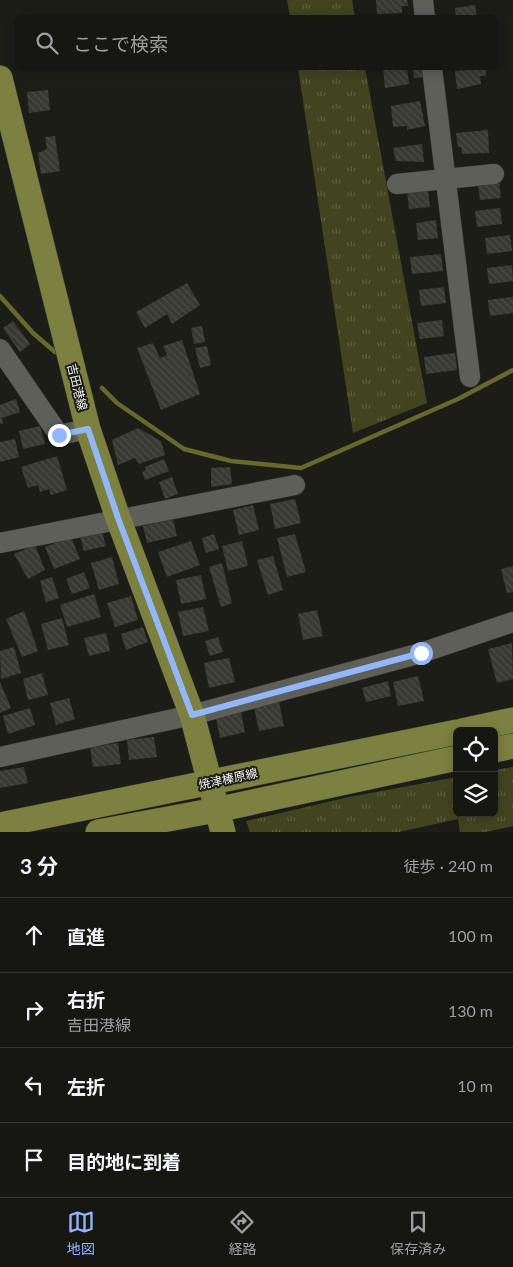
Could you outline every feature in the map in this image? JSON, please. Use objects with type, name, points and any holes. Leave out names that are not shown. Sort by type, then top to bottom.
[{"type":"main road","name":"吉田港線","points":[[0,78],[88,429],[118,518],[192,715],[220,821]]},
{"type":"main road","points":[[481,727],[513,720]]},
{"type":"main road","name":"焼津榛原線","points":[[0,825],[453,733]]},
{"type":"main road","points":[[498,749],[513,746]]},
{"type":"main road","points":[[98,832],[220,821],[453,759]]},
{"type":"street","points":[[423,0],[425,15]]},
{"type":"street","points":[[432,70],[470,377]]},
{"type":"street","points":[[397,184],[494,174]]},
{"type":"street","points":[[0,349],[59,435],[88,429]]},
{"type":"street","points":[[0,543],[118,518],[295,485]]},
{"type":"street","points":[[0,757],[192,715],[421,653],[513,622]]},
{"type":"green space","points":[[287,0],[352,0],[355,15],[290,15]]},
{"type":"green space","points":[[298,70],[365,70],[427,403],[353,433]]},
{"type":"green space","points":[[513,767],[513,826],[485,832],[460,832],[458,819],[399,832],[250,832],[246,821],[349,797],[453,778],[453,817],[498,817],[498,769]]},
{"type":"building","points":[[376,0],[407,0],[408,6],[402,6],[402,13],[377,14]]},
{"type":"building","points":[[475,5],[477,15],[456,15],[455,8]]},
{"type":"building","points":[[383,70],[407,70],[409,84],[385,88]]},
{"type":"building","points":[[413,70],[424,70],[425,77],[414,78]]},
{"type":"building","points":[[486,70],[486,76],[480,76],[481,84],[457,89],[455,71]]},
{"type":"building","points":[[48,90],[50,110],[29,113],[27,92]]},
{"type":"building","points":[[420,101],[425,126],[407,130],[407,126],[393,127],[391,106]]},
{"type":"building","points":[[488,130],[489,153],[462,154],[461,147],[458,147],[456,133]]},
{"type":"building","points":[[55,136],[60,171],[41,174],[38,153],[47,149],[45,137]]},
{"type":"building","points":[[422,144],[424,162],[396,161],[393,148]]},
{"type":"building","points":[[499,180],[501,198],[480,200],[478,183]]},
{"type":"building","points":[[428,189],[430,207],[409,209],[407,192]]},
{"type":"building","points":[[500,208],[502,224],[477,227],[475,211]]},
{"type":"building","points":[[436,220],[438,238],[418,240],[416,223]]},
{"type":"building","points":[[510,235],[512,251],[487,254],[485,238]]},
{"type":"building","points":[[441,254],[443,271],[412,274],[410,257]]},
{"type":"building","points":[[512,265],[513,281],[489,284],[487,268]]},
{"type":"building","points":[[187,283],[200,305],[172,324],[167,314],[145,328],[136,312]]},
{"type":"building","points":[[444,287],[446,303],[421,306],[419,290]]},
{"type":"building","points":[[513,297],[513,313],[490,316],[488,300]]},
{"type":"building","points":[[442,320],[444,336],[420,339],[417,323]]},
{"type":"building","points":[[13,321],[30,344],[20,352],[3,328]]},
{"type":"building","points":[[202,326],[205,342],[194,344],[191,328]]},
{"type":"building","points":[[182,340],[200,394],[161,410],[137,348],[153,343],[160,358],[167,355],[163,346]]},
{"type":"building","points":[[207,346],[211,365],[200,368],[195,348]]},
{"type":"building","points":[[455,353],[457,370],[426,374],[424,357]]},
{"type":"building","points":[[16,399],[20,412],[2,418],[3,423],[0,424],[0,405]]},
{"type":"building","points":[[40,426],[45,444],[23,449],[19,431]]},
{"type":"building","points":[[138,428],[161,441],[165,455],[139,464],[135,458],[118,465],[112,440]]},
{"type":"building","points":[[15,439],[19,457],[0,462],[0,442]]},
{"type":"building","points":[[57,456],[67,490],[51,495],[49,489],[40,492],[38,485],[28,488],[21,467]]},
{"type":"building","points":[[164,459],[169,471],[145,480],[142,472],[146,470],[145,467]]},
{"type":"building","points":[[230,467],[232,484],[211,487],[211,468]]},
{"type":"building","points":[[172,477],[178,494],[165,499],[159,482]]},
{"type":"building","points":[[295,499],[301,523],[275,529],[270,504]]},
{"type":"building","points":[[253,505],[259,530],[239,535],[233,510]]},
{"type":"building","points":[[173,519],[177,536],[147,543],[143,526]]},
{"type":"building","points":[[101,528],[106,546],[84,551],[79,533]]},
{"type":"building","points":[[214,534],[219,549],[206,553],[202,538]]},
{"type":"building","points":[[295,534],[306,572],[287,577],[277,538]]},
{"type":"building","points":[[71,537],[80,559],[54,569],[45,547]]},
{"type":"building","points":[[191,541],[200,565],[167,577],[158,552]]},
{"type":"building","points":[[242,541],[248,566],[228,571],[222,546]]},
{"type":"building","points":[[35,545],[45,570],[28,579],[14,554]]},
{"type":"building","points":[[273,556],[283,590],[268,595],[257,560]]},
{"type":"building","points":[[112,557],[119,584],[99,590],[91,563]]},
{"type":"building","points":[[222,563],[232,603],[221,607],[209,567]]},
{"type":"building","points":[[513,566],[513,592],[507,593],[501,569]]},
{"type":"building","points":[[84,572],[90,588],[72,594],[66,579]]},
{"type":"building","points":[[201,575],[206,599],[181,604],[176,580]]},
{"type":"building","points":[[52,577],[59,598],[46,602],[40,581]]},
{"type":"building","points":[[94,594],[101,617],[67,627],[60,605]]},
{"type":"building","points":[[131,596],[138,620],[115,627],[107,603]]},
{"type":"building","points":[[203,607],[209,631],[183,636],[178,612]]},
{"type":"building","points":[[317,610],[323,636],[303,640],[298,614]]},
{"type":"building","points":[[24,611],[38,651],[22,657],[6,619]]},
{"type":"building","points":[[62,618],[69,645],[48,650],[41,624]]},
{"type":"building","points":[[143,627],[148,642],[126,650],[121,634]]},
{"type":"building","points":[[106,633],[110,651],[89,656],[84,638]]},
{"type":"building","points":[[218,637],[223,652],[210,656],[205,641]]},
{"type":"building","points":[[512,643],[513,679],[497,683],[488,649]]},
{"type":"building","points":[[14,647],[21,673],[1,679],[0,651]]},
{"type":"building","points":[[229,658],[235,682],[209,688],[204,663]]},
{"type":"building","points":[[42,673],[48,695],[28,700],[23,679]]},
{"type":"building","points":[[418,676],[424,701],[398,706],[393,682]]},
{"type":"building","points":[[388,681],[391,696],[366,702],[362,688]]},
{"type":"building","points":[[0,682],[11,708],[0,713]]},
{"type":"building","points":[[69,698],[75,719],[56,725],[50,703]]},
{"type":"building","points":[[279,702],[284,726],[259,731],[254,707]]},
{"type":"building","points":[[30,708],[35,725],[8,734],[3,716]]},
{"type":"building","points":[[240,708],[245,732],[220,738],[215,713]]},
{"type":"building","points":[[154,737],[157,757],[129,760],[127,740]]},
{"type":"building","points":[[118,743],[121,764],[93,767],[90,747]]},
{"type":"building","points":[[24,767],[28,783],[0,788],[0,771]]},
{"type":"waterway","points":[[0,296],[33,333],[55,352]]},
{"type":"waterway","points":[[102,388],[117,403],[184,449],[231,461],[301,468],[458,399],[513,370]]},
{"type":"route","points":[[59,435],[88,429],[118,518],[192,715],[421,653]]}]
